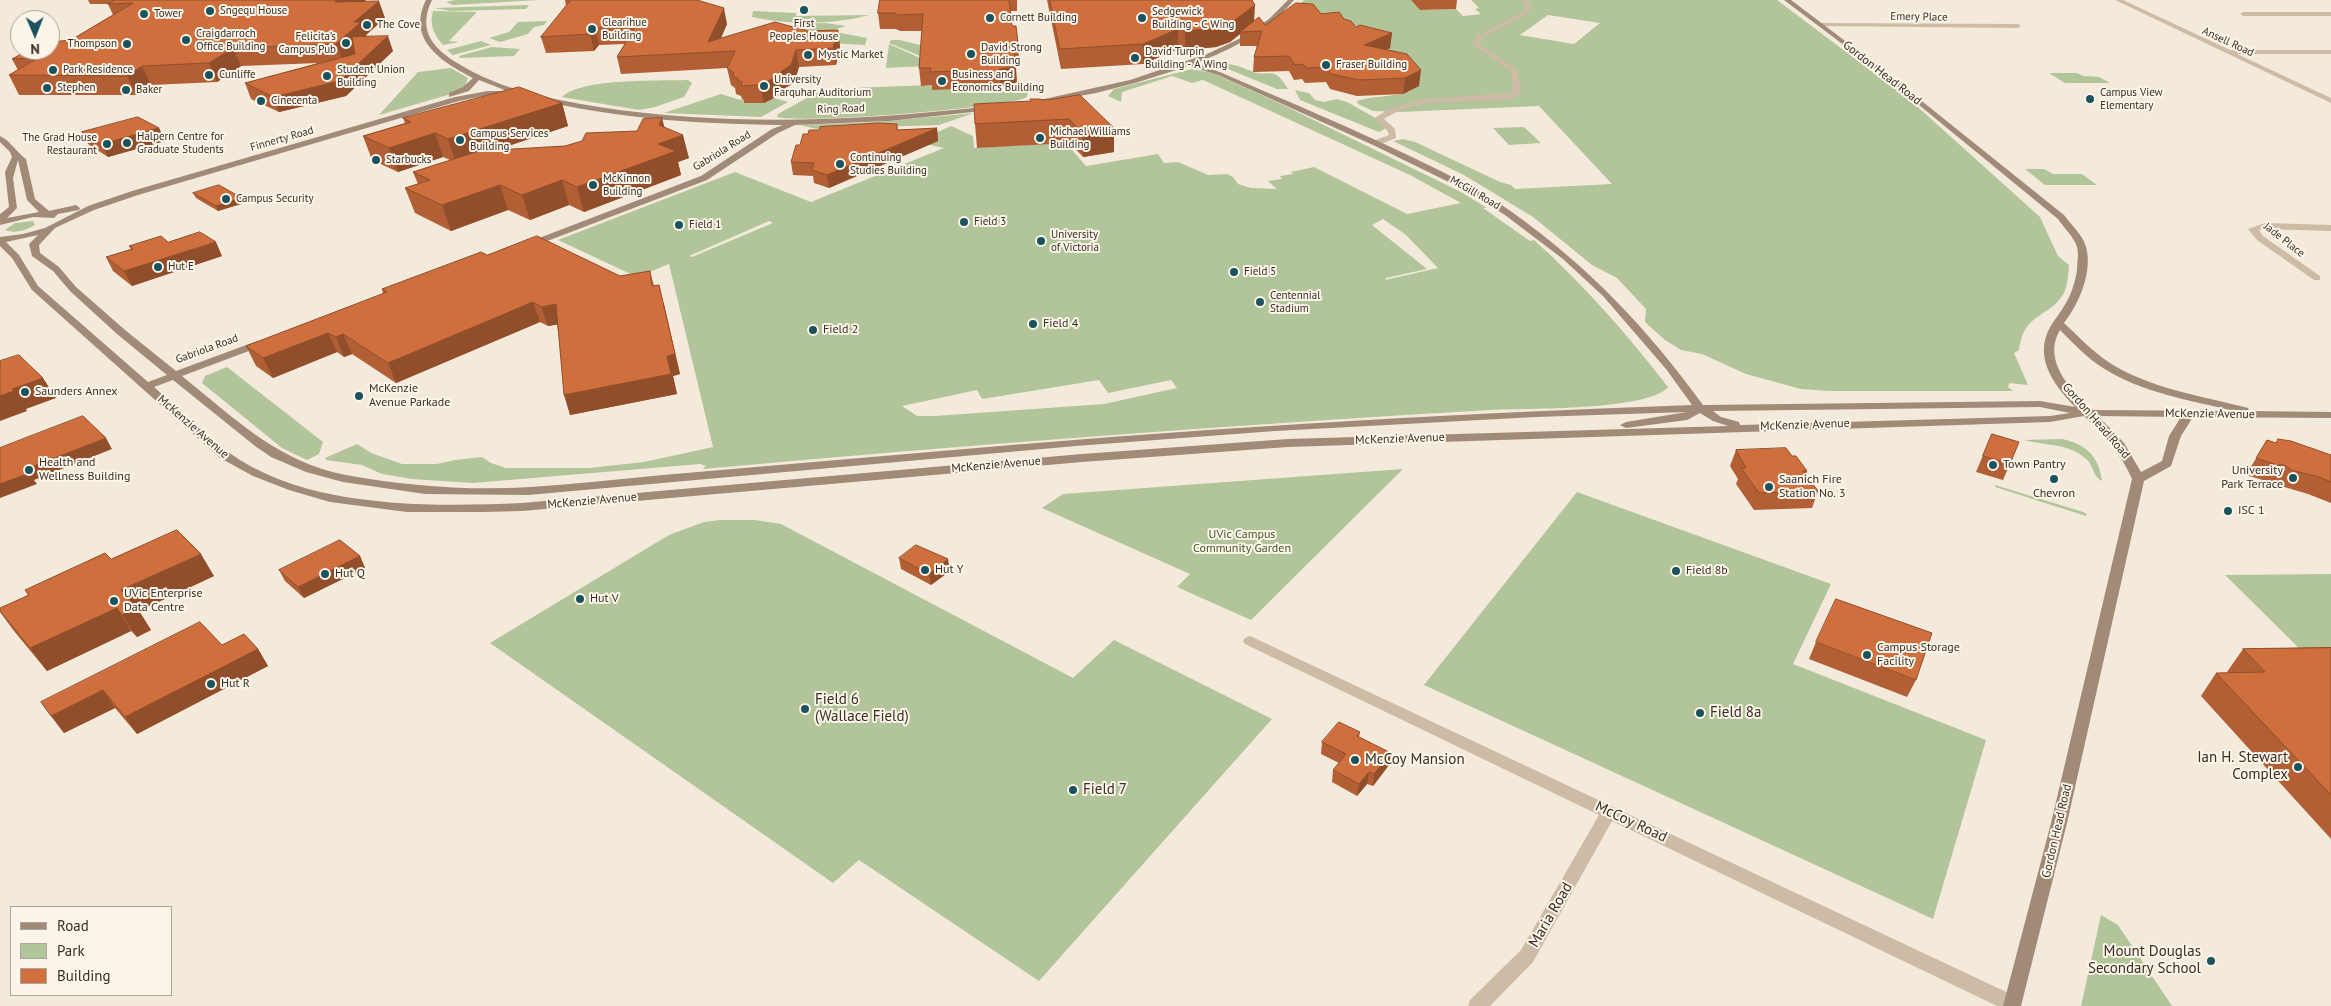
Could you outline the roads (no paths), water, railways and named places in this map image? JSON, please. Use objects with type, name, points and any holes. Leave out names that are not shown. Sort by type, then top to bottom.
[{"type":"main road","name":"Ring Road","points":[[429,0],[422,18],[424,32],[427,39],[445,59],[478,78],[523,93],[592,108],[645,115],[714,120],[803,122],[894,118],[996,107]]},
{"type":"main road","points":[[1020,104],[1092,91],[1189,63],[1235,43],[1263,27],[1282,11],[1291,0]]},
{"type":"main road","name":"Gordon Head Road","points":[[1787,0],[1925,105],[2061,218],[2082,246],[2082,277],[2070,308],[2058,323],[2049,342],[2048,349],[2051,363],[2069,392],[2126,454],[2135,468],[2138,479],[2057,832],[2012,1005]]},
{"type":"main road","name":"McGill Road","points":[[1189,63],[1220,74],[1376,143],[1472,190],[1537,232],[1606,294],[1664,361],[1700,408]]},
{"type":"main road","name":"Finnerty Road","points":[[0,220],[23,215],[71,210],[196,169],[451,96],[466,89],[478,78]]},
{"type":"main road","name":"Finnerty Road","points":[[0,241],[29,235],[92,208],[150,188],[447,102],[488,94],[523,93]]},
{"type":"main road","name":"Gabriola Road","points":[[517,250],[704,178],[780,128],[803,122]]},
{"type":"main road","points":[[0,138],[14,151],[16,157]]},
{"type":"main road","points":[[16,157],[22,159],[31,200],[47,214],[58,218],[51,226]]},
{"type":"main road","points":[[0,220],[13,208],[13,201],[6,188],[4,179],[12,160],[16,157]]},
{"type":"main road","name":"McKenzie Avenue","points":[[51,226],[34,244],[35,254],[56,269],[73,288],[121,332],[259,444],[290,462],[326,474],[363,483],[425,490],[475,492],[528,491],[913,455],[1265,428],[1477,416],[1837,404],[2040,404],[2089,413]]},
{"type":"main road","name":"McKenzie Avenue","points":[[0,241],[20,260],[35,288],[224,456],[266,479],[336,499],[382,506],[443,509],[540,506],[1212,448],[1377,440],[2050,419],[2089,413],[2331,415]]},
{"type":"main road","points":[[2058,323],[2101,362],[2129,377],[2152,386],[2264,415]]},
{"type":"main road","name":"Gabriola Road","points":[[146,386],[275,338]]},
{"type":"main road","points":[[1588,434],[1616,427],[1687,417],[1700,408],[1725,422],[1762,427]]},
{"type":"main road","points":[[2138,479],[2167,464],[2175,436],[2189,414]]},
{"type":"street","points":[[1376,143],[1393,136],[1391,129],[1379,119],[1395,108],[1442,100],[1505,98],[1515,95],[1517,88],[1514,70],[1475,44],[1481,36],[1527,12],[1529,5],[1523,0]]},
{"type":"street","name":"Ansell Road","points":[[2118,0],[2331,101]]},
{"type":"street","points":[[2243,14],[2331,14]]},
{"type":"street","name":"Emery Place","points":[[1820,24],[2018,26]]},
{"type":"street","points":[[2226,52],[2331,52]]},
{"type":"street","name":"Jade Place","points":[[2317,278],[2260,238],[2253,229],[2266,226],[2331,228]]},
{"type":"street","name":"McCoy Road","points":[[1250,641],[2012,1005]]},
{"type":"street","name":"Maria Road","points":[[1477,1006],[1527,956],[1609,812]]},
{"type":"place","name":"First Peoples House","points":[[804,10]]},
{"type":"place","name":"Sngequ House","points":[[210,11]]},
{"type":"place","name":"Tower","points":[[144,14]]},
{"type":"place","name":"Cornett Building","points":[[990,18]]},
{"type":"place","name":"Sedgewick Building - C Wing","points":[[1142,18]]},
{"type":"place","name":"The Cove","points":[[367,25]]},
{"type":"place","name":"Clearihue Building","points":[[592,29]]},
{"type":"place","name":"Craigdarroch Office Building","points":[[186,40]]},
{"type":"place","name":"Felicita’s Campus Pub","points":[[346,43]]},
{"type":"place","name":"Thompson","points":[[127,44]]},
{"type":"place","name":"David Strong Building","points":[[971,54]]},
{"type":"place","name":"Mystic Market","points":[[808,55]]},
{"type":"place","name":"David Turpin Building - A Wing","points":[[1135,58]]},
{"type":"place","name":"Fraser Building","points":[[1326,65]]},
{"type":"place","name":"Park Residence","points":[[53,70]]},
{"type":"place","name":"Cunliffe","points":[[209,75]]},
{"type":"place","name":"Student Union Building","points":[[327,76]]},
{"type":"place","name":"Business and Economics Building","points":[[942,81]]},
{"type":"place","name":"University Farquhar Auditorium","points":[[764,86]]},
{"type":"place","name":"Stephen","points":[[47,88]]},
{"type":"place","name":"Baker","points":[[126,90]]},
{"type":"place","name":"Campus View Elementary","points":[[2090,99]]},
{"type":"place","name":"Cinecenta","points":[[261,101]]},
{"type":"place","name":"Michael Williams Building","points":[[1040,138]]},
{"type":"place","name":"Campus Services Building","points":[[460,140]]},
{"type":"place","name":"Halpern Centre for Graduate Students","points":[[127,143]]},
{"type":"place","name":"The Grad House Restaurant","points":[[107,144]]},
{"type":"place","name":"Starbucks","points":[[376,160]]},
{"type":"place","name":"Continuing Studies Building","points":[[840,164]]},
{"type":"place","name":"McKinnon Building","points":[[593,185]]},
{"type":"place","name":"Campus Security","points":[[226,199]]},
{"type":"place","name":"Field 3","points":[[964,222]]},
{"type":"place","name":"Field 1","points":[[679,225]]},
{"type":"place","name":"University of Victoria","points":[[1041,241]]},
{"type":"place","name":"Hut E","points":[[158,267]]},
{"type":"place","name":"Field 5","points":[[1234,272]]},
{"type":"place","name":"Centennial Stadium","points":[[1260,302]]},
{"type":"place","name":"Field 4","points":[[1033,324]]},
{"type":"place","name":"Field 2","points":[[813,330]]},
{"type":"place","name":"Saunders Annex","points":[[25,392]]},
{"type":"place","name":"McKenzie Avenue Parkade","points":[[359,396]]},
{"type":"place","name":"Town Pantry","points":[[1993,465]]},
{"type":"place","name":"Health and Wellness Building","points":[[29,470]]},
{"type":"place","name":"University Park Terrace","points":[[2293,478]]},
{"type":"place","name":"Chevron","points":[[2054,479]]},
{"type":"place","name":"Saanich Fire Station No. 3","points":[[1769,487]]},
{"type":"place","name":"ISC 1","points":[[2228,511]]},
{"type":"place","name":"Hut Y","points":[[925,570]]},
{"type":"place","name":"Field 8b","points":[[1676,571]]},
{"type":"place","name":"Hut Q","points":[[325,574]]},
{"type":"place","name":"Hut V","points":[[580,599]]},
{"type":"place","name":"UVic Enterprise Data Centre","points":[[114,601]]},
{"type":"place","name":"Campus Storage Facility","points":[[1867,655]]},
{"type":"place","name":"Hut R","points":[[211,684]]},
{"type":"place","name":"Field 6 (Wallace Field)","points":[[805,709]]},
{"type":"place","name":"Field 8a","points":[[1700,713]]},
{"type":"place","name":"McCoy Mansion","points":[[1355,760]]},
{"type":"place","name":"Ian H. Stewart Complex","points":[[2298,767]]},
{"type":"place","name":"Field 7","points":[[1073,790]]},
{"type":"place","name":"Mount Douglas Secondary School","points":[[2211,961]]},
{"type":"park label","name":"UVic Campus Community Garden","points":[[1242,542]]}]
